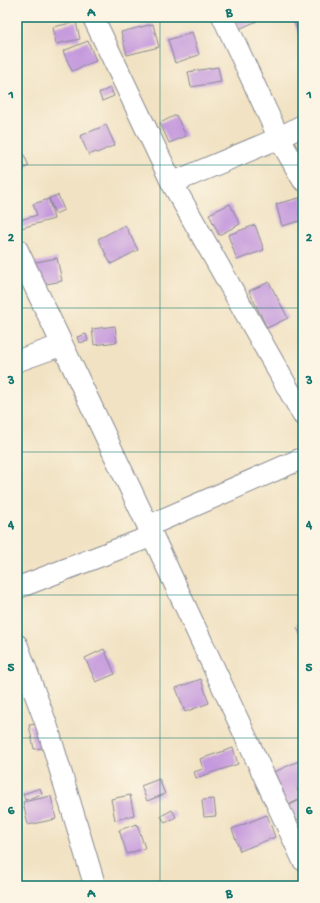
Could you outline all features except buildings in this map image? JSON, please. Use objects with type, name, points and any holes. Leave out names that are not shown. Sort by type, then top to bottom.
[{"type":"street","points":[[93,17],[172,183],[303,415]]},
{"type":"street","points":[[223,17],[279,138],[303,180]]},
{"type":"street","points":[[172,183],[279,138],[303,125]]},
{"type":"street","points":[[17,249],[150,531],[297,828],[303,860]]},
{"type":"street","points":[[17,361],[62,345]]},
{"type":"street","points":[[17,588],[150,531],[303,458]]},
{"type":"street","points":[[17,645],[47,726],[94,886]]}]
